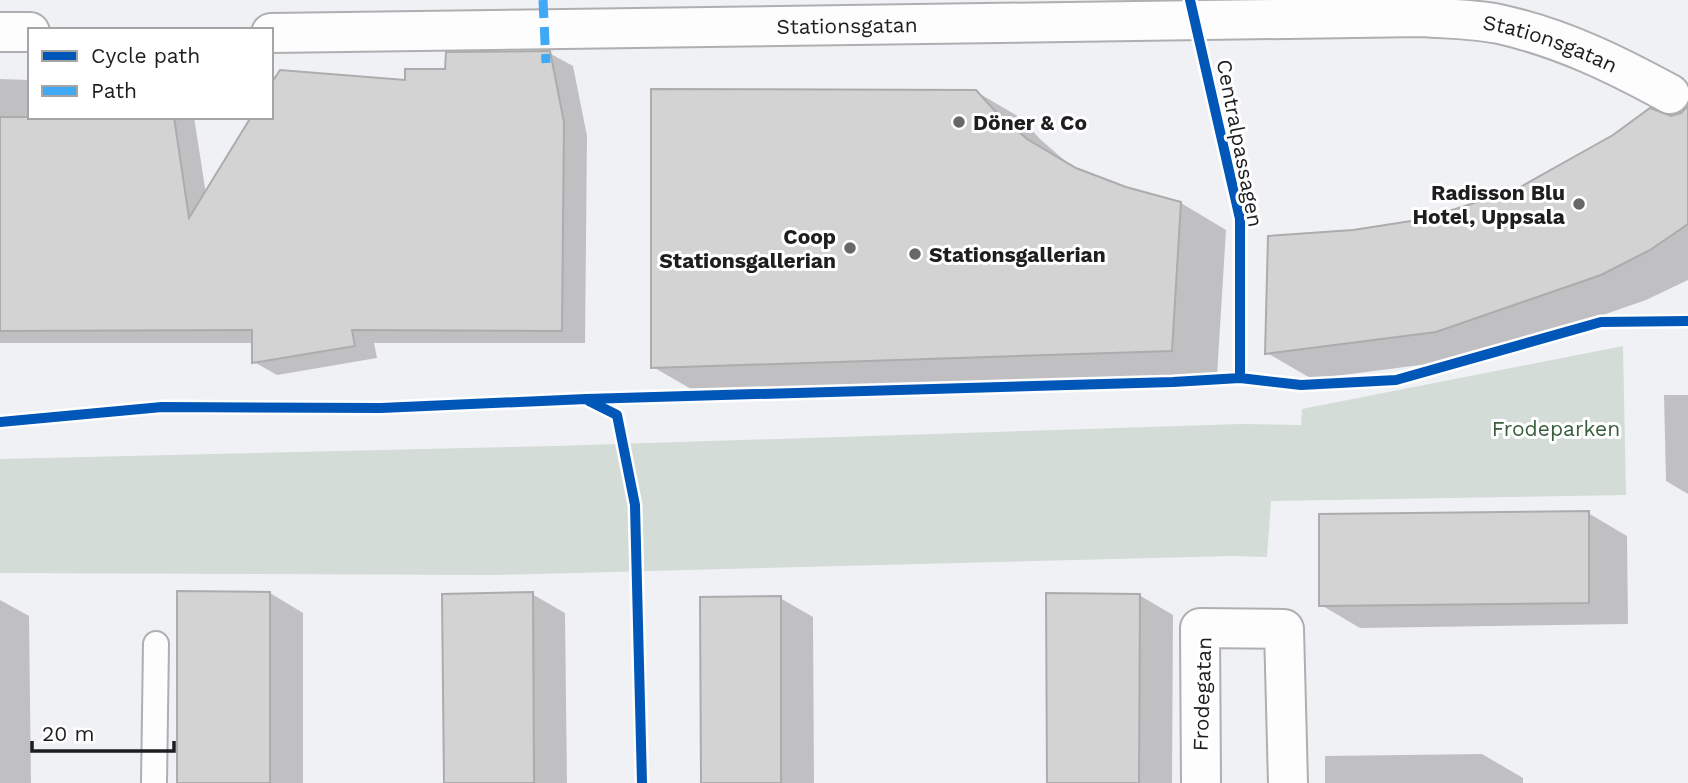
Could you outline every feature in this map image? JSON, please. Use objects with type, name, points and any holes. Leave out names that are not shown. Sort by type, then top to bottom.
[{"type":"street","name":"Stationsgatan","points":[[273,33],[1423,8],[1551,38],[1608,60],[1670,94]]},
{"type":"street","points":[[0,32],[28,33]]},
{"type":"street","name":"Frodegatan","points":[[1200,783],[1200,628],[1284,629],[1288,783]]},
{"type":"lane","points":[[154,783],[156,643]]},
{"type":"green space","name":"Frodeparken","points":[[1623,346],[1626,495],[1271,501],[1267,557],[495,575],[0,573],[0,459],[556,446],[1242,424],[1301,425],[1302,409]]},
{"type":"building","points":[[550,51],[564,122],[562,331],[352,330],[355,346],[252,363],[252,330],[0,331],[0,117],[174,119],[189,218],[250,119],[273,119],[273,81],[280,70],[405,80],[405,69],[445,69],[446,52]]},
{"type":"building","name":"Stationsgallerian","points":[[651,89],[976,90],[1027,139],[1076,168],[1126,187],[1181,202],[1172,351],[651,368]]},
{"type":"building","name":"Radisson Blu Hotel, Uppsala","points":[[1688,106],[1688,224],[1650,250],[1601,275],[1436,332],[1265,354],[1268,236],[1353,230],[1424,219],[1515,190],[1613,135],[1650,108],[1671,116],[1681,113]]},
{"type":"building","points":[[1589,511],[1589,603],[1319,606],[1319,514]]},
{"type":"building","points":[[177,591],[270,592],[270,783],[177,783]]},
{"type":"building","points":[[533,592],[534,783],[444,783],[442,594]]},
{"type":"building","points":[[1046,593],[1140,594],[1139,783],[1047,783]]},
{"type":"building","points":[[781,596],[781,783],[701,783],[700,597]]},
{"type":"marked path","points":[[543,0],[546,63]]},
{"type":"cycle path","name":"Centralpassagen","points":[[1190,0],[1240,219],[1240,378]]},
{"type":"cycle path","points":[[0,422],[162,407],[381,408],[1240,378],[1301,385],[1396,380],[1601,322],[1688,321]]},
{"type":"cycle path","points":[[589,401],[617,415],[635,505],[642,783]]},
{"type":"place","name":"Döner & Co","points":[[959,122]]},
{"type":"place","name":"Radisson Blu Hotel, Uppsala","points":[[1579,204]]},
{"type":"place","name":"Coop Stationsgallerian","points":[[850,248]]},
{"type":"place","name":"Stationsgallerian","points":[[915,254]]}]
